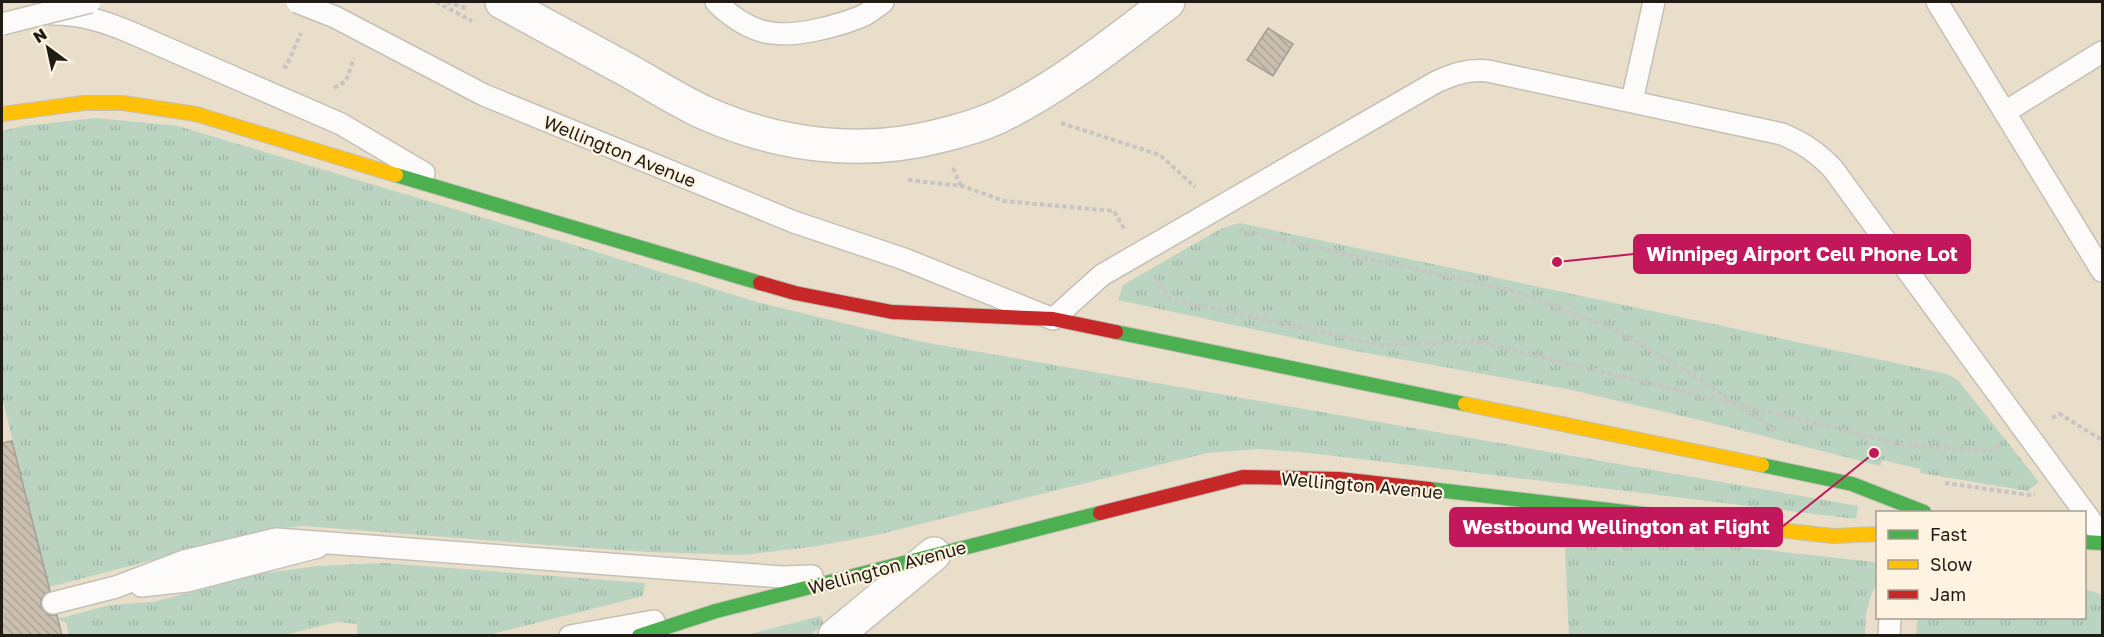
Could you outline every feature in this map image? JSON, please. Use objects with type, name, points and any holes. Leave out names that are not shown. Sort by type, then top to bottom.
[{"type":"main road","name":"Wellington Avenue","points":[[2,114],[84,103],[123,103],[196,114],[461,195],[816,297],[892,312],[1053,319],[1852,484],[1919,511]]},
{"type":"main road","name":"Wellington Avenue","points":[[639,636],[716,611],[1243,477],[1339,479],[1833,536],[1876,534]]},
{"type":"main road","points":[[2086,542],[2103,543]]},
{"type":"street","points":[[502,2],[705,112],[750,129],[789,139],[823,146],[871,147],[912,143],[958,132],[997,117],[1036,98],[1080,70],[1168,2]]},
{"type":"street","points":[[836,636],[934,554]]},
{"type":"lane","points":[[2,24],[90,2]]},
{"type":"lane","name":"Wellington Avenue","points":[[297,2],[335,17],[484,95],[794,222],[904,259],[1053,319]]},
{"type":"lane","points":[[716,2],[747,25],[772,33],[817,30],[861,16],[883,2]]},
{"type":"lane","points":[[1632,101],[1654,2]]},
{"type":"lane","points":[[1937,2],[2103,272]]},
{"type":"lane","name":"Wellington Avenue","points":[[2,19],[55,14],[78,15],[101,20],[341,124],[461,195]]},
{"type":"lane","points":[[2005,112],[2103,52]]},
{"type":"lane","points":[[1053,319],[1102,275],[1436,82],[1462,72],[1488,71],[1782,134],[1803,143],[1818,153],[1833,169],[2084,511]]},
{"type":"lane","points":[[2086,514],[2103,536]]},
{"type":"lane","points":[[53,603],[113,588],[184,561],[276,539],[782,577],[824,576],[884,568]]},
{"type":"lane","points":[[570,636],[716,611]]},
{"type":"lane","points":[[1889,636],[1890,619]]},
{"type":"path","points":[[436,2],[478,24]]},
{"type":"path","points":[[331,90],[346,81],[357,51]]},
{"type":"path","points":[[1052,123],[1064,124],[1160,155],[1218,208],[1239,231],[1513,291],[1614,329],[1691,374],[1783,434]]},
{"type":"path","points":[[903,179],[962,186],[1004,201],[1114,211],[1139,254],[1170,299],[1382,345],[1475,341],[1905,445],[1988,451],[2060,414],[2103,440]]},
{"type":"path","points":[[1936,482],[2029,495],[2065,487]]},
{"type":"shaded area","points":[[2,2],[2102,2],[2102,635],[2,635]]},
{"type":"green space","points":[[96,118],[178,126],[757,302],[917,341],[1858,506],[1856,519],[1310,453],[1258,449],[1207,453],[876,535],[817,546],[743,555],[649,552],[304,526],[271,529],[49,587],[2,397],[2,131],[23,126]]},
{"type":"green space","points":[[1240,223],[1947,374],[1958,380],[2039,482],[2028,491],[1920,473],[1921,469],[1882,460],[1880,466],[1572,390],[1355,351],[1118,300],[1123,285],[1222,228]]},
{"type":"green space","points":[[1564,528],[1876,564],[1876,585],[1866,614],[1865,635],[1569,635]]},
{"type":"green space","points":[[385,563],[645,583],[643,596],[488,635],[357,635],[357,624],[337,622],[284,635],[69,636],[66,622],[57,619],[110,605],[153,602],[258,574],[318,566]]},
{"type":"green space","points":[[2086,589],[2102,595],[2102,635],[1916,635],[1918,619],[2086,619]]},
{"type":"green space","points":[[821,616],[824,624],[810,635],[746,635]]},
{"type":"building","points":[[1268,28],[1293,44],[1273,76],[1247,60]]},
{"type":"building","points":[[12,441],[50,591],[41,599],[41,607],[49,615],[57,615],[62,636],[2,636],[2,443]]},
{"type":"traffic: fast","points":[[396,175],[760,283]]},
{"type":"traffic: fast","points":[[1116,332],[1465,404]]},
{"type":"traffic: fast","points":[[1762,465],[1852,484],[1921,511]]},
{"type":"traffic: fast","points":[[1429,489],[1779,530]]},
{"type":"traffic: fast","points":[[639,636],[716,611],[1100,513]]},
{"type":"traffic: fast","points":[[2086,542],[2102,543]]},
{"type":"traffic: slow","points":[[2,114],[84,103],[123,103],[196,114],[396,175]]},
{"type":"traffic: slow","points":[[1465,404],[1762,465]]},
{"type":"traffic: slow","points":[[1779,530],[1833,536],[1876,534]]},
{"type":"traffic: jam","points":[[760,283],[795,293],[892,312],[1053,319],[1116,332]]},
{"type":"traffic: jam","points":[[1100,513],[1243,477],[1339,479],[1429,489]]},
{"type":"place","name":"Winnipeg Airport Cell Phone Lot","points":[[1557,262]]},
{"type":"place","name":"Westbound Wellington at Flight","points":[[1874,453]]}]
